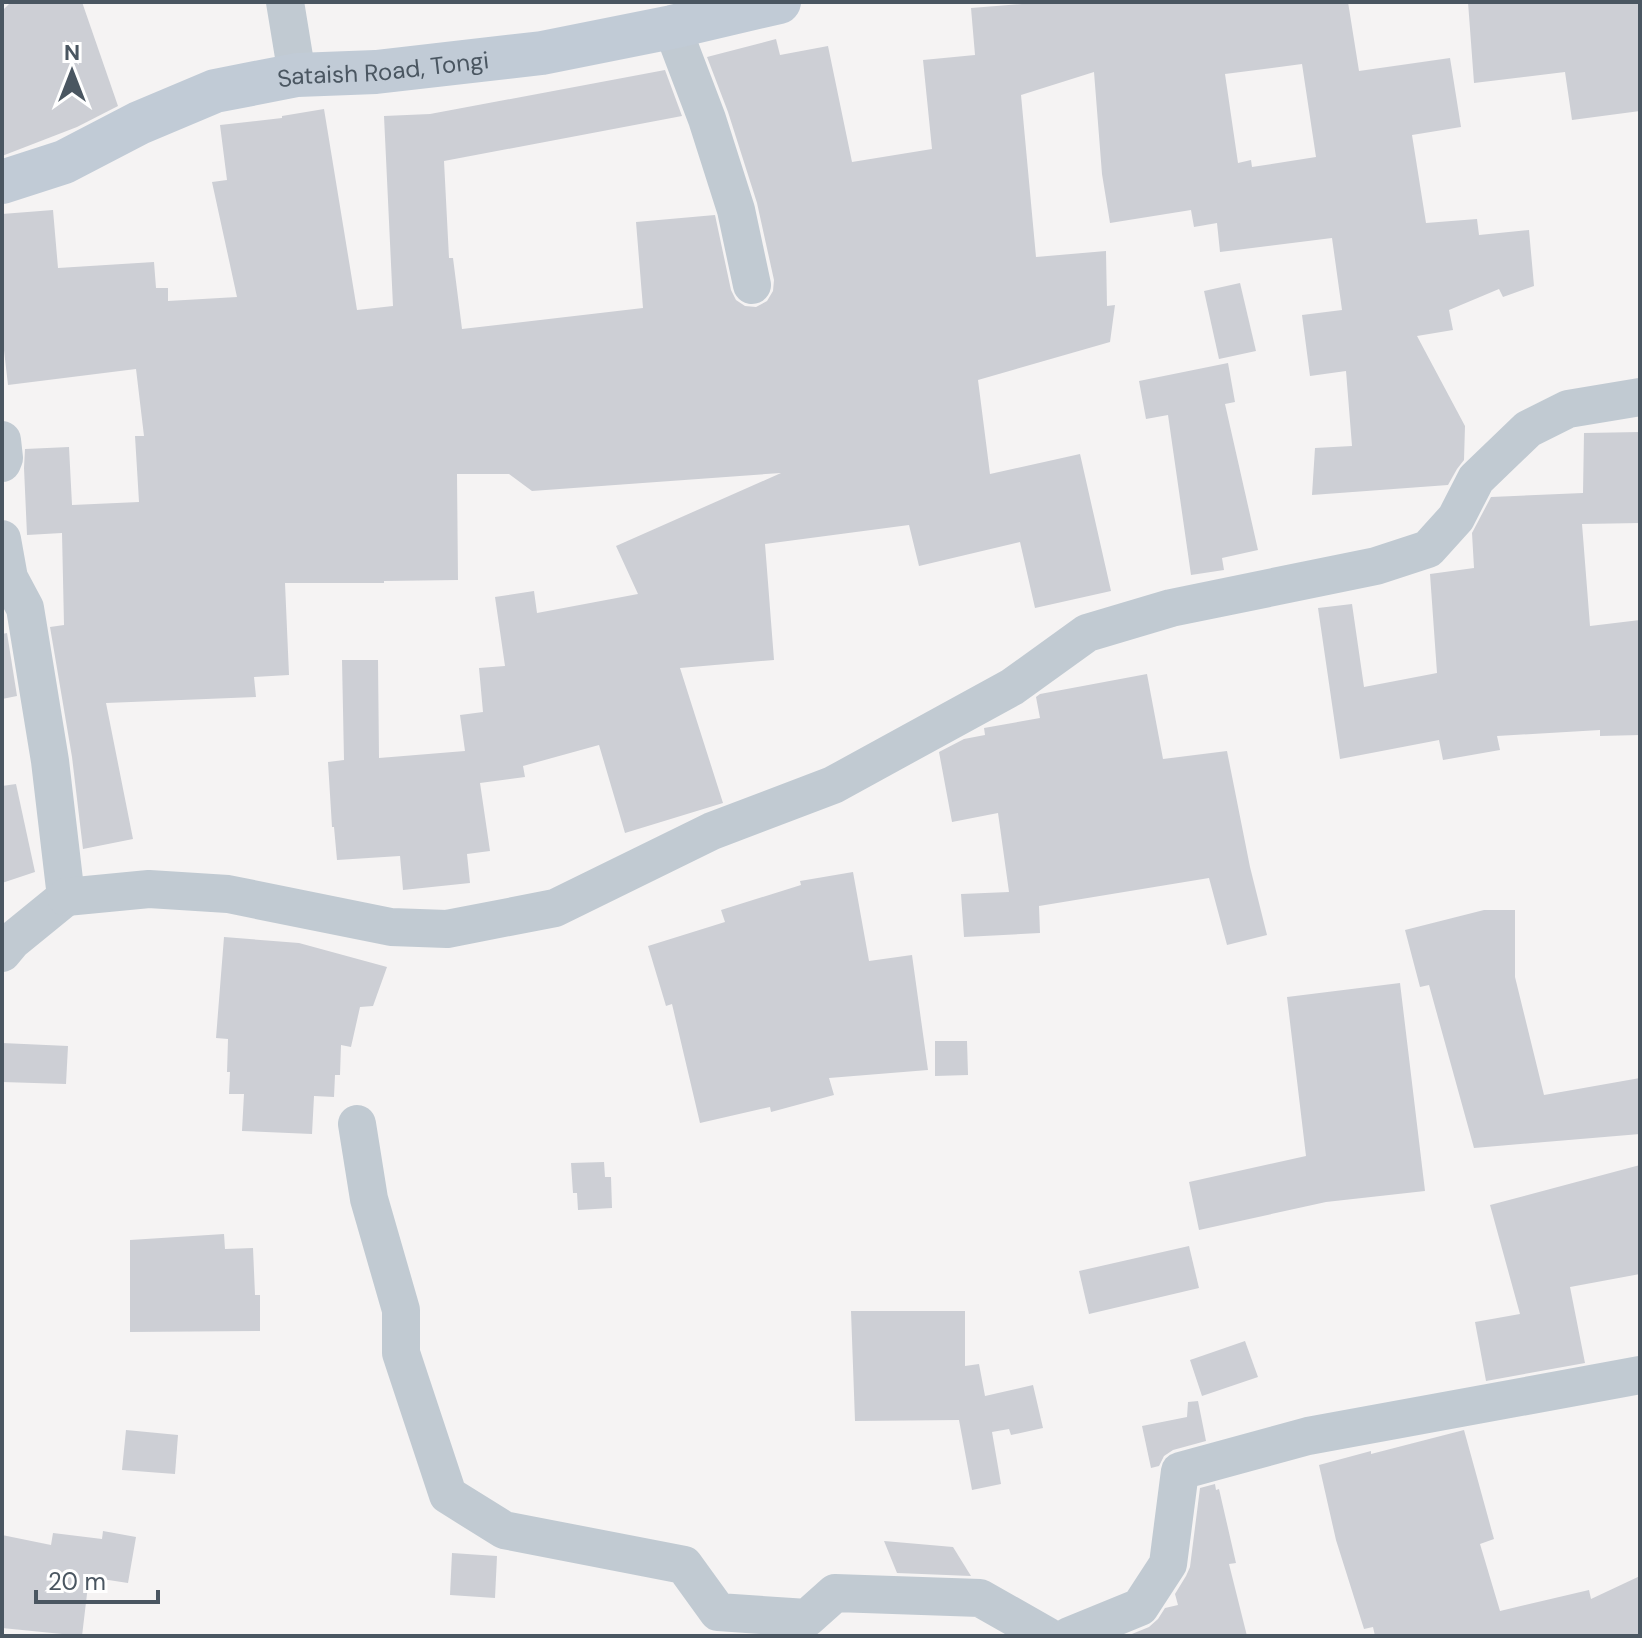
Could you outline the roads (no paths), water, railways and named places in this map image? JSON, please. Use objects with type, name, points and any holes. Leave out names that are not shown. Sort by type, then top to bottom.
[{"type":"street","points":[[285,2],[297,75]]},
{"type":"street","name":"Sataish Road, Tongi","points":[[2,182],[64,162],[139,123],[215,91],[297,75],[376,72],[542,53],[779,2]]},
{"type":"street","points":[[672,27],[707,119],[731,195],[752,285]]},
{"type":"street","points":[[2,953],[12,941],[66,897],[149,889],[228,894],[391,927],[447,929],[555,908],[712,831],[833,785],[1012,687],[1087,633],[1171,608],[1376,566],[1428,549],[1456,518],[1476,479],[1528,429],[1568,409],[1640,397]]},
{"type":"street","points":[[2,440],[2,463]]},
{"type":"street","points":[[2,539],[9,578],[25,608],[50,761],[66,897]]},
{"type":"street","points":[[357,1124],[369,1199],[401,1310],[401,1353],[448,1495],[504,1530],[684,1565],[718,1612],[807,1618],[835,1593],[980,1598],[1047,1636]]},
{"type":"street","points":[[1069,1636],[1140,1607],[1168,1564],[1180,1471],[1308,1436],[1640,1375]]}]
